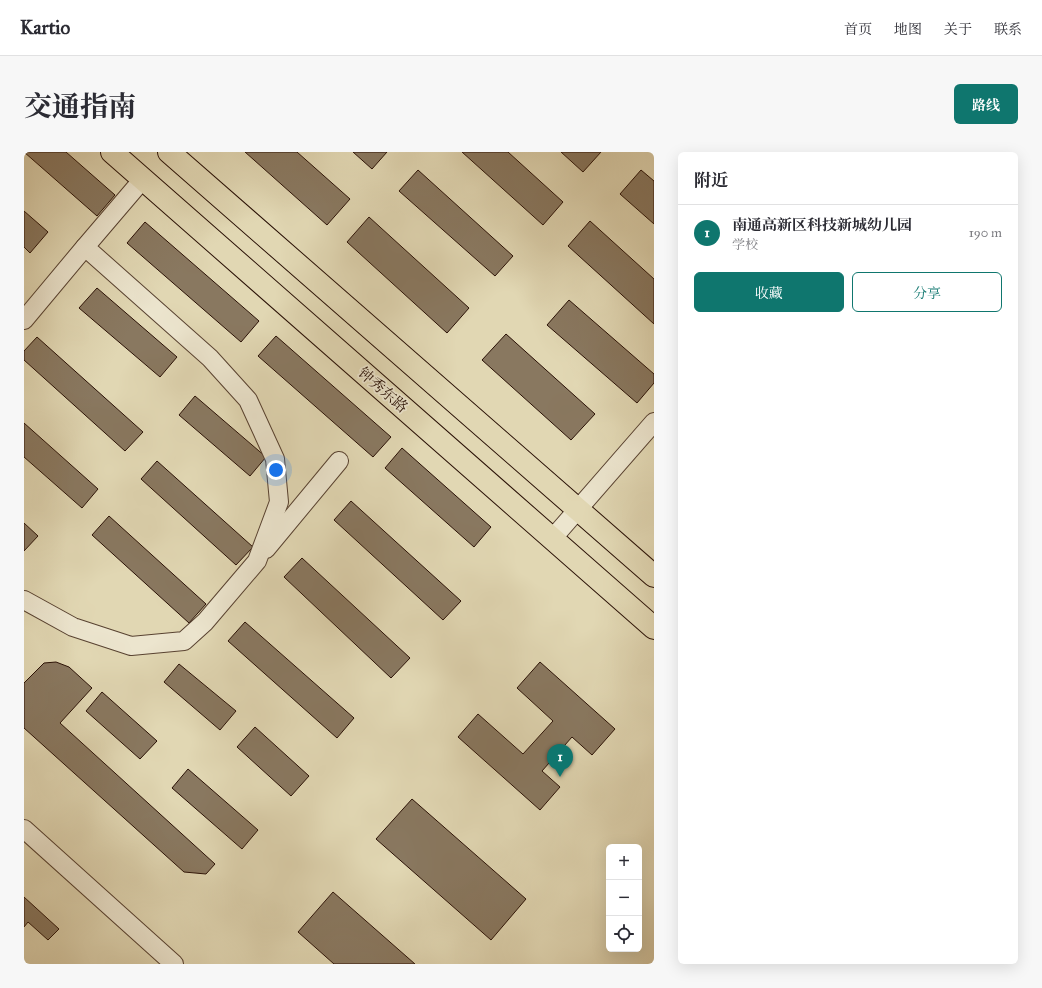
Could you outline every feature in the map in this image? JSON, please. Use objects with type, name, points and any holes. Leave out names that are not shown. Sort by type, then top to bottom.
[{"type":"main road","name":"钟秀东路","points":[[112,152],[654,628]]},
{"type":"main road","points":[[169,152],[654,576]]},
{"type":"street","points":[[24,320],[143,179]]},
{"type":"street","points":[[85,247],[210,358],[248,400],[275,458],[278,502],[257,561]]},
{"type":"street","points":[[552,539],[654,422]]},
{"type":"street","points":[[24,600],[73,627],[131,646],[184,641],[205,622],[339,461]]},
{"type":"street","points":[[24,829],[174,964]]},
{"type":"building","points":[[24,152],[66,152],[115,195],[97,216]]},
{"type":"building","points":[[245,152],[297,152],[350,199],[327,225]]},
{"type":"building","points":[[353,152],[387,152],[372,169]]},
{"type":"building","points":[[462,152],[508,152],[563,202],[543,225]]},
{"type":"building","points":[[561,152],[601,152],[583,172]]},
{"type":"building","points":[[418,170],[513,256],[495,276],[399,191]]},
{"type":"building","points":[[641,170],[654,181],[654,224],[620,194]]},
{"type":"building","points":[[24,211],[48,232],[30,253],[24,247]]},
{"type":"building","points":[[369,217],[469,308],[447,333],[347,242]]},
{"type":"building","points":[[590,221],[654,279],[654,324],[568,246]]},
{"type":"building","points":[[145,222],[259,321],[241,342],[127,243]]},
{"type":"building","points":[[97,288],[177,357],[160,377],[79,308]]},
{"type":"building","points":[[569,300],[654,374],[654,383],[637,403],[547,325]]},
{"type":"building","points":[[506,334],[595,414],[571,440],[482,360]]},
{"type":"building","points":[[276,336],[391,437],[373,457],[258,356]]},
{"type":"building","points":[[37,337],[143,432],[125,451],[24,360],[24,351]]},
{"type":"building","points":[[195,396],[266,457],[250,476],[179,415]]},
{"type":"building","points":[[24,423],[98,489],[82,508],[24,457]]},
{"type":"building","points":[[402,448],[491,527],[474,547],[385,468]]},
{"type":"building","points":[[157,461],[253,547],[236,565],[141,479]]},
{"type":"building","points":[[351,501],[461,601],[443,620],[334,520]]},
{"type":"building","points":[[109,516],[206,604],[189,623],[92,535]]},
{"type":"building","points":[[24,523],[38,536],[24,551]]},
{"type":"building","points":[[302,558],[410,658],[391,678],[284,577]]},
{"type":"building","points":[[245,622],[354,718],[337,738],[228,641]]},
{"type":"building","points":[[56,662],[69,667],[92,688],[60,723],[215,864],[206,874],[184,872],[24,728],[24,683],[44,663]]},
{"type":"building","points":[[540,662],[615,729],[592,755],[572,737],[542,771],[560,787],[540,810],[458,737],[478,714],[523,754],[553,721],[517,688]]},
{"type":"building","points":[[179,664],[236,711],[220,730],[164,682]]},
{"type":"building","points":[[102,692],[157,741],[140,759],[86,711]]},
{"type":"building","points":[[255,727],[309,776],[291,796],[237,747]]},
{"type":"building","points":[[188,769],[258,830],[242,849],[172,788]]},
{"type":"building","points":[[412,799],[526,899],[491,940],[376,839]]},
{"type":"building","points":[[333,892],[415,964],[334,964],[298,932]]},
{"type":"building","points":[[24,897],[59,929],[48,940],[28,922],[24,927]]},
{"type":"place","name":"南通高新区科技新城幼儿园","points":[[560,777]]}]
